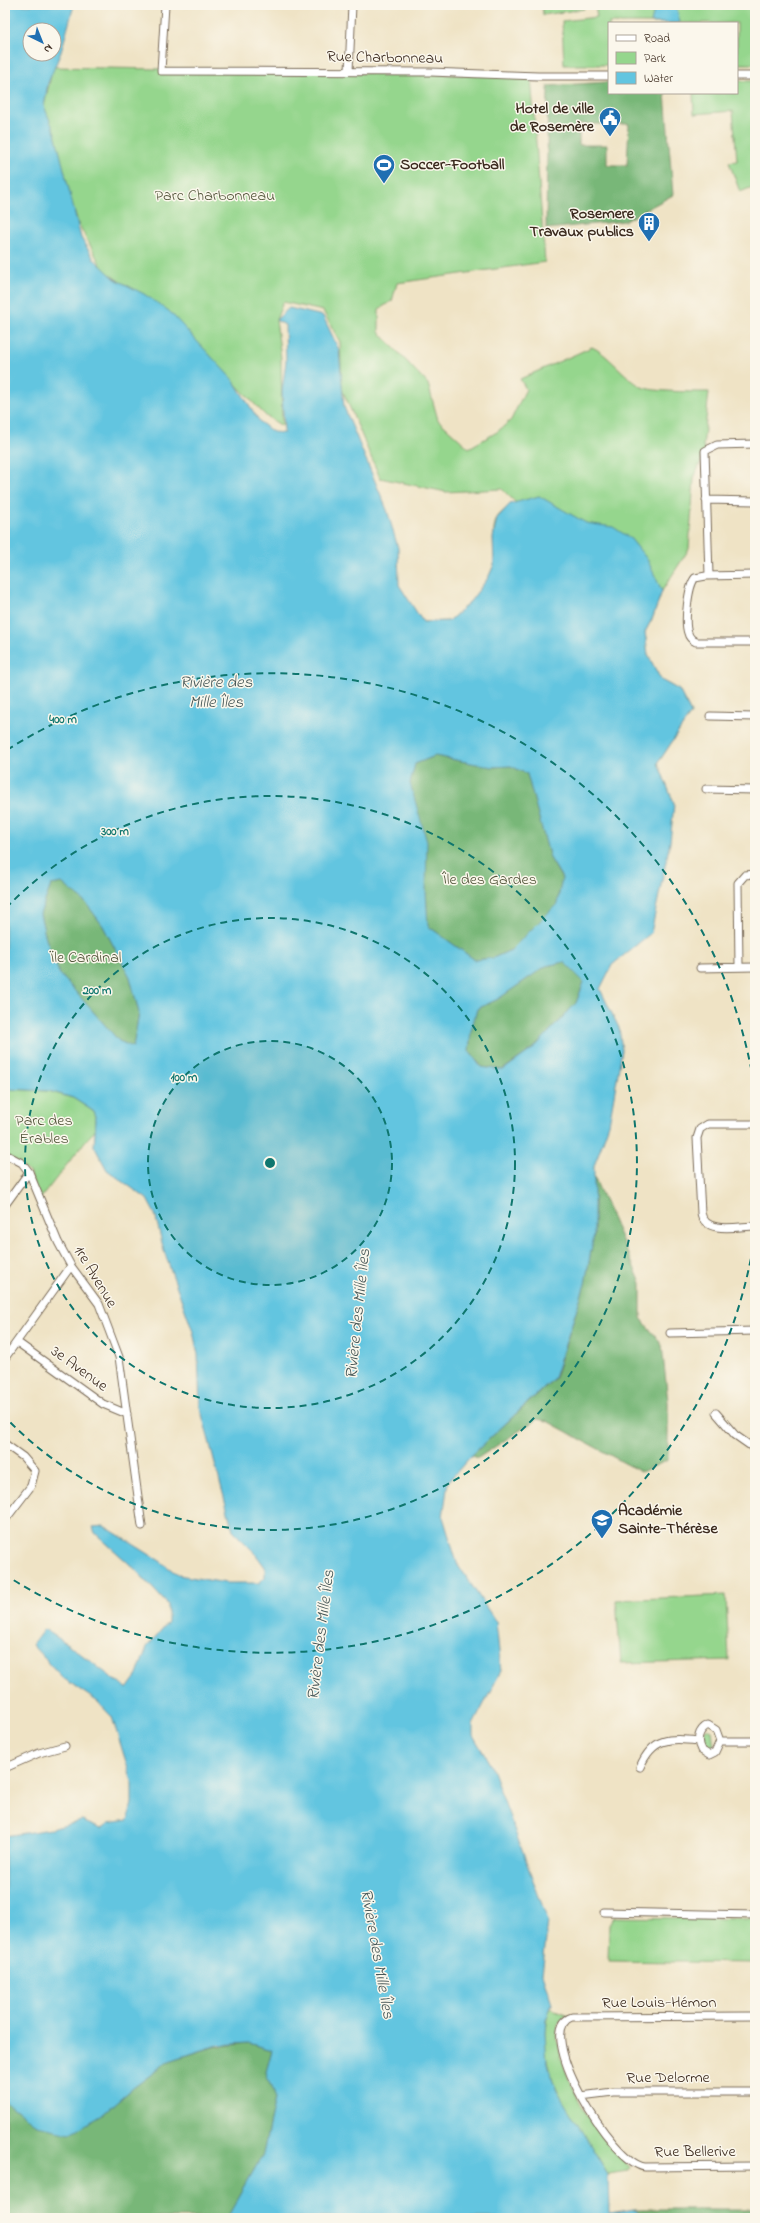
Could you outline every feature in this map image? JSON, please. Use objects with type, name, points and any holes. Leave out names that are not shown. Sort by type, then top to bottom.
[{"type":"street","name":"Rue Charbonneau","points":[[165,5],[161,71],[349,71],[608,76]]},
{"type":"street","points":[[349,71],[352,5]]},
{"type":"street","points":[[738,76],[755,76]]},
{"type":"street","points":[[709,576],[706,450],[717,445],[755,444]]},
{"type":"street","points":[[706,500],[755,501]]},
{"type":"street","points":[[755,574],[695,578],[689,590],[687,632],[692,640],[701,642],[755,642]]},
{"type":"street","points":[[710,716],[755,717]]},
{"type":"street","points":[[706,789],[755,790]]},
{"type":"street","points":[[739,967],[738,883],[744,875],[755,874]]},
{"type":"street","points":[[700,968],[755,967]]},
{"type":"street","points":[[755,1124],[708,1124],[700,1129],[697,1138],[701,1213],[704,1220],[714,1227],[755,1226]]},
{"type":"street","name":"1re Avenue","points":[[5,1154],[22,1162],[29,1172],[58,1242],[71,1266],[99,1304],[119,1357],[142,1526]]},
{"type":"street","points":[[5,1205],[29,1172]]},
{"type":"street","points":[[5,1358],[71,1266]]},
{"type":"street","points":[[670,1333],[755,1331]]},
{"type":"street","name":"3e Avenue","points":[[17,1342],[103,1404],[127,1414]]},
{"type":"street","points":[[716,1413],[735,1435],[755,1449]]},
{"type":"street","points":[[5,1444],[22,1457],[35,1471],[31,1486],[5,1520]]},
{"type":"street","points":[[709,1725],[718,1732],[720,1741],[715,1752],[709,1754],[700,1750],[698,1741],[701,1730],[709,1725]]},
{"type":"street","points":[[640,1767],[646,1756],[660,1742],[672,1739],[698,1741]]},
{"type":"street","points":[[720,1741],[755,1741]]},
{"type":"street","points":[[5,1768],[39,1753],[65,1746]]},
{"type":"street","points":[[604,1912],[755,1914]]},
{"type":"street","name":"Rue Louis-Hémon","points":[[581,2096],[569,2073],[560,2031],[565,2021],[572,2017],[755,2016]]},
{"type":"street","name":"Rue Delorme","points":[[581,2096],[613,2092],[755,2092]]},
{"type":"street","name":"Rue Bellerive","points":[[581,2096],[620,2151],[635,2165],[645,2167],[755,2166]]},
{"type":"green space","points":[[542,5],[583,5],[584,9],[543,15]]},
{"type":"green space","points":[[595,5],[755,5],[755,64],[738,64],[738,22],[608,22],[608,65],[564,65],[562,21],[597,17]]},
{"type":"green space","name":"Parc Charbonneau","points":[[53,67],[531,76],[545,262],[397,283],[392,301],[379,309],[379,332],[428,384],[438,420],[469,448],[497,432],[511,420],[526,389],[520,379],[592,347],[604,355],[629,378],[647,389],[684,392],[709,392],[703,447],[705,448],[694,478],[689,549],[662,591],[653,617],[645,632],[648,655],[661,680],[679,690],[691,713],[658,763],[674,804],[423,622],[449,621],[469,603],[486,583],[495,561],[494,530],[497,518],[515,502],[502,489],[446,492],[380,478],[342,389],[340,342],[323,311],[283,302],[276,320],[281,358],[282,426],[266,416],[183,329],[103,269],[78,223],[44,106]]},
{"type":"green space","points":[[738,81],[755,81],[755,186],[740,192],[729,162],[737,161],[733,111],[694,114],[693,94],[738,94]]},
{"type":"green space","points":[[607,82],[608,94],[665,94],[673,195],[625,221],[546,229],[548,86]],"holes":[[[579,124],[629,124],[627,165],[607,165],[607,145],[579,145]]]},
{"type":"green space","name":"Île des Gardes","points":[[435,756],[492,767],[511,766],[527,774],[550,858],[562,879],[557,904],[511,950],[493,958],[475,960],[428,926],[426,891],[410,783],[415,764]]},
{"type":"green space","name":"Ïle Cardinal","points":[[62,883],[86,903],[103,926],[130,977],[139,1013],[133,1047],[119,1041],[59,973],[46,939],[40,914],[51,885]]},
{"type":"green space","points":[[564,962],[584,982],[576,1003],[534,1048],[502,1070],[482,1067],[469,1051],[471,1031],[477,1009],[498,999],[546,966]]},
{"type":"green space","name":"Parc des Érables","points":[[5,1089],[48,1091],[73,1098],[93,1111],[96,1119],[95,1131],[40,1199],[29,1172],[5,1154]]},
{"type":"green space","points":[[594,1177],[641,1283],[641,1318],[662,1345],[668,1402],[668,1460],[641,1472],[547,1421],[537,1419],[478,1458],[471,1456],[555,1378],[585,1284],[594,1234]]},
{"type":"green space","points":[[726,1595],[729,1660],[621,1663],[616,1600]]},
{"type":"green space","points":[[708,1729],[712,1730],[714,1747],[710,1750],[705,1749],[704,1732]]},
{"type":"green space","points":[[613,1917],[755,1919],[755,1963],[608,1961],[609,1924]]},
{"type":"green space","points":[[550,2008],[568,2015],[559,2024],[557,2037],[563,2063],[577,2096],[596,2128],[630,2167],[628,2171],[608,2174],[560,2096],[551,2075],[546,2054],[545,2031]]},
{"type":"green space","points":[[249,2043],[272,2050],[266,2072],[275,2099],[263,2154],[227,2218],[5,2218],[5,2101],[37,2126],[101,2116],[133,2088],[169,2061],[213,2047]]},
{"type":"green space","points":[[635,2209],[755,2209],[755,2218],[646,2218]]},
{"type":"water","name":"Rivière des Mille Îles","points":[[5,5],[74,5],[62,48],[62,22],[22,22],[22,62],[57,62],[48,83],[44,106],[55,133],[81,238],[94,259],[115,279],[144,294],[169,311],[233,380],[260,422],[273,432],[284,433],[282,391],[286,361],[285,325],[276,320],[289,308],[323,316],[339,350],[344,407],[387,510],[398,548],[399,585],[423,622],[449,621],[469,603],[488,578],[494,565],[493,538],[497,518],[510,504],[539,496],[586,523],[613,527],[630,538],[647,559],[662,591],[653,617],[645,632],[648,655],[661,680],[679,690],[691,713],[658,763],[674,804],[670,842],[651,933],[612,965],[600,989],[619,1028],[622,1050],[609,1124],[594,1166],[594,1234],[585,1284],[554,1378],[471,1456],[448,1482],[443,1517],[457,1563],[496,1622],[501,1671],[473,1725],[473,1735],[491,1766],[548,1921],[542,1974],[552,2004],[546,2020],[545,2032],[547,2064],[557,2091],[608,2174],[609,2213],[635,2209],[646,2218],[227,2218],[263,2154],[275,2099],[266,2072],[272,2050],[249,2043],[218,2045],[169,2061],[133,2088],[101,2116],[71,2133],[37,2126],[5,2101],[5,1836],[51,1829],[82,1821],[101,1829],[109,1823],[128,1820],[132,1803],[132,1781],[112,1717],[98,1702],[63,1678],[32,1645],[44,1629],[69,1645],[127,1689],[137,1675],[147,1647],[168,1622],[168,1605],[136,1570],[95,1533],[93,1527],[104,1526],[160,1561],[178,1575],[226,1583],[259,1583],[265,1577],[265,1567],[254,1552],[233,1531],[200,1407],[198,1354],[193,1332],[164,1251],[155,1214],[147,1199],[107,1170],[94,1146],[96,1119],[93,1111],[73,1098],[49,1091],[5,1089]],"holes":[[[435,756],[492,767],[511,766],[527,774],[550,858],[562,878],[557,904],[511,950],[493,958],[475,960],[428,926],[426,891],[427,842],[410,783],[415,764]],[[62,883],[86,903],[103,926],[130,977],[139,1013],[133,1047],[119,1041],[59,973],[46,939],[40,914],[51,885]],[[564,962],[584,982],[576,1003],[534,1048],[503,1070],[481,1067],[469,1051],[471,1031],[477,1009],[498,999],[546,966]]]},
{"type":"water","points":[[655,5],[676,5],[680,22],[651,22]]},
{"type":"place","name":"Hotel de ville de Rosemère","points":[[610,138]]},
{"type":"place","name":"Soccer-Football","points":[[384,184]]},
{"type":"place","name":"Rosemere Travaux publics","points":[[649,242]]},
{"type":"place","name":"Académie Sainte-Thérèse","points":[[602,1540]]}]
